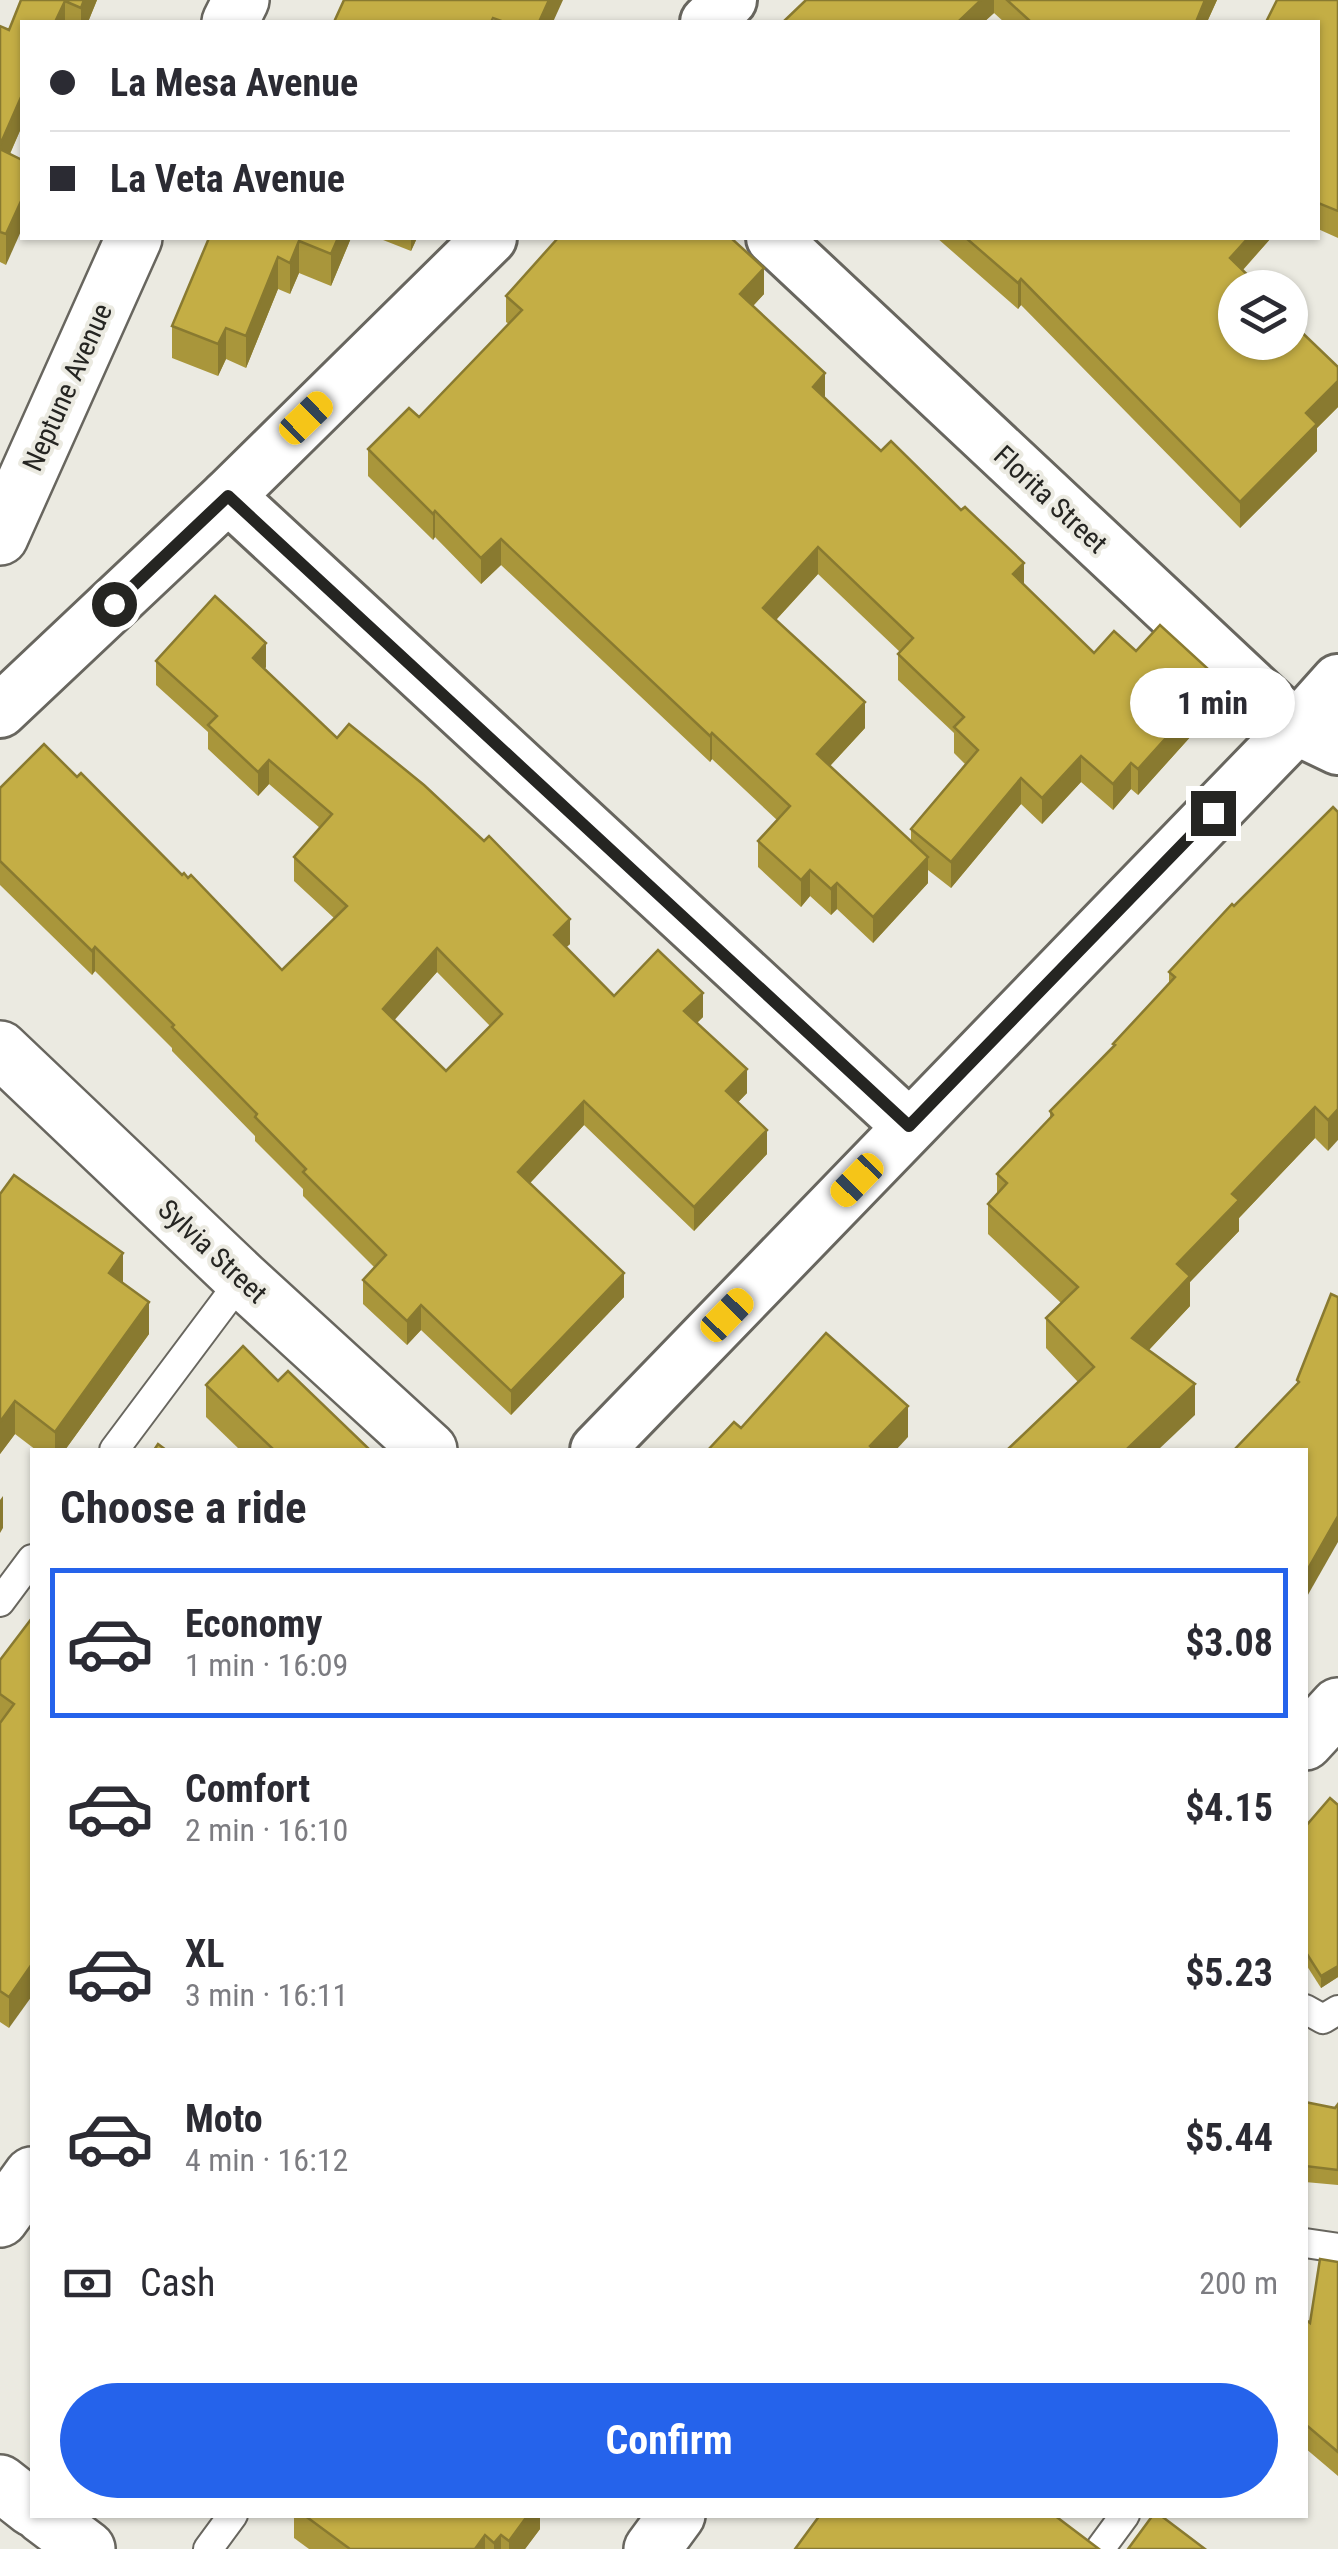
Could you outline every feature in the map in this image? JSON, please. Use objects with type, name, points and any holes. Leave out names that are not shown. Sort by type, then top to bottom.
[{"type":"street","points":[[709,20],[730,0]]},
{"type":"street","name":"Neptune Avenue","points":[[0,538],[133,240]]},
{"type":"street","points":[[0,711],[228,496],[488,240]]},
{"type":"street","name":"Florita Street","points":[[775,240],[1317,738]]},
{"type":"street","points":[[228,496],[909,1126]]},
{"type":"street","points":[[599,1448],[909,1126],[1317,738],[1338,681]]},
{"type":"street","name":"Sylvia Street","points":[[4,1062],[426,1448]]},
{"type":"street","points":[[1308,1739],[1338,1706]]},
{"type":"street","points":[[0,2219],[30,2178]]},
{"type":"street","points":[[0,2483],[30,2506]]},
{"type":"street","points":[[46,2518],[87,2549]]},
{"type":"street","points":[[652,2549],[675,2518]]},
{"type":"lane","points":[[115,1448],[242,1278]]},
{"type":"lane","points":[[0,1602],[30,1561]]},
{"type":"lane","points":[[1308,2010],[1323,2018],[1338,2010]]},
{"type":"lane","points":[[1308,2243],[1338,2248]]},
{"type":"lane","points":[[208,2549],[231,2518]]},
{"type":"lane","points":[[1100,2549],[1124,2518]]},
{"type":"building","points":[[21,0],[84,0],[81,8],[65,1],[56,20],[20,20],[20,100],[0,145],[0,26],[9,30]]},
{"type":"building","points":[[344,0],[549,0],[540,20],[335,20]]},
{"type":"building","points":[[806,0],[981,0],[960,20],[785,20]]},
{"type":"building","points":[[1007,0],[1205,0],[1197,20],[1029,20]]},
{"type":"building","points":[[1277,0],[1338,0],[1338,211],[1320,204],[1320,20],[1267,20]]},
{"type":"building","points":[[0,149],[20,159],[20,203],[6,234],[0,232]]},
{"type":"building","points":[[208,240],[337,240],[331,254],[299,241],[290,263],[278,257],[246,336],[226,328],[218,344],[172,326]]},
{"type":"building","points":[[556,240],[733,240],[764,268],[740,294],[825,373],[813,387],[881,451],[891,441],[961,510],[965,507],[1024,563],[1013,574],[1094,653],[1114,631],[1136,651],[1160,625],[1219,679],[1138,769],[1131,763],[1113,784],[1081,756],[1042,798],[1021,778],[951,862],[911,829],[978,750],[954,727],[964,717],[898,654],[913,638],[818,547],[763,608],[865,702],[817,754],[928,857],[873,917],[837,883],[831,889],[810,870],[801,880],[758,841],[790,806],[501,539],[481,558],[368,449],[409,408],[419,417],[522,310],[506,296]]},
{"type":"building","points":[[968,240],[1246,240],[1230,258],[1242,270],[1218,270],[1218,360],[1308,360],[1308,338],[1338,367],[1338,381],[1306,413],[1317,424],[1240,502],[1021,279],[1018,283]]},
{"type":"building","points":[[215,596],[266,643],[253,658],[337,738],[349,724],[424,785],[484,841],[489,836],[570,919],[554,935],[614,996],[658,950],[703,993],[684,1011],[747,1069],[726,1091],[767,1130],[694,1207],[584,1101],[518,1172],[624,1273],[511,1391],[421,1305],[407,1321],[363,1280],[386,1255],[303,1172],[306,1169],[174,1025],[0,861],[0,788],[44,744],[77,777],[81,773],[182,875],[191,875],[282,970],[347,906],[294,857],[332,814],[269,760],[258,772],[208,725],[217,716],[156,661]],"holes":[[[437,948],[502,1014],[446,1071],[383,1009]]]},
{"type":"building","points":[[1333,807],[1338,812],[1338,1109],[1328,1120],[1315,1107],[1232,1194],[1239,1200],[1177,1264],[1190,1276],[1132,1338],[1195,1384],[1128,1448],[1009,1448],[1094,1367],[1046,1318],[1078,1287],[988,1204],[1007,1183],[997,1174],[1175,977],[1169,972]]},
{"type":"building","points":[[14,1175],[123,1253],[109,1273],[149,1302],[55,1432],[15,1401],[0,1422],[0,1194]]},
{"type":"building","points":[[1331,1294],[1338,1297],[1338,1516],[1308,1569],[1308,1448],[1236,1448],[1297,1380]]},
{"type":"building","points":[[826,1333],[908,1406],[872,1448],[710,1448],[734,1422],[741,1428]]},
{"type":"building","points":[[243,1346],[278,1381],[288,1371],[368,1448],[272,1448],[206,1385]]},
{"type":"building","points":[[30,1621],[30,1967],[9,1997],[0,1991],[0,1723],[14,1704],[0,1694],[0,1660]]},
{"type":"building","points":[[1330,1798],[1338,1805],[1338,1966],[1321,1976],[1308,1956],[1308,1824]]},
{"type":"building","points":[[1308,2103],[1335,2108],[1338,2104],[1338,2170],[1308,2166]]},
{"type":"building","points":[[1320,2259],[1338,2262],[1338,2452],[1308,2427],[1310,2323]]},
{"type":"building","points":[[308,2518],[526,2518],[509,2541],[501,2535],[494,2543],[485,2535],[475,2549],[350,2549]]},
{"type":"building","points":[[818,2518],[1058,2518],[1099,2549],[795,2549]]},
{"type":"building","points":[[1151,2518],[1164,2518],[1205,2549],[1128,2549]]},
{"type":"route","points":[[114,604],[228,496],[909,1126],[1213,813]]}]
